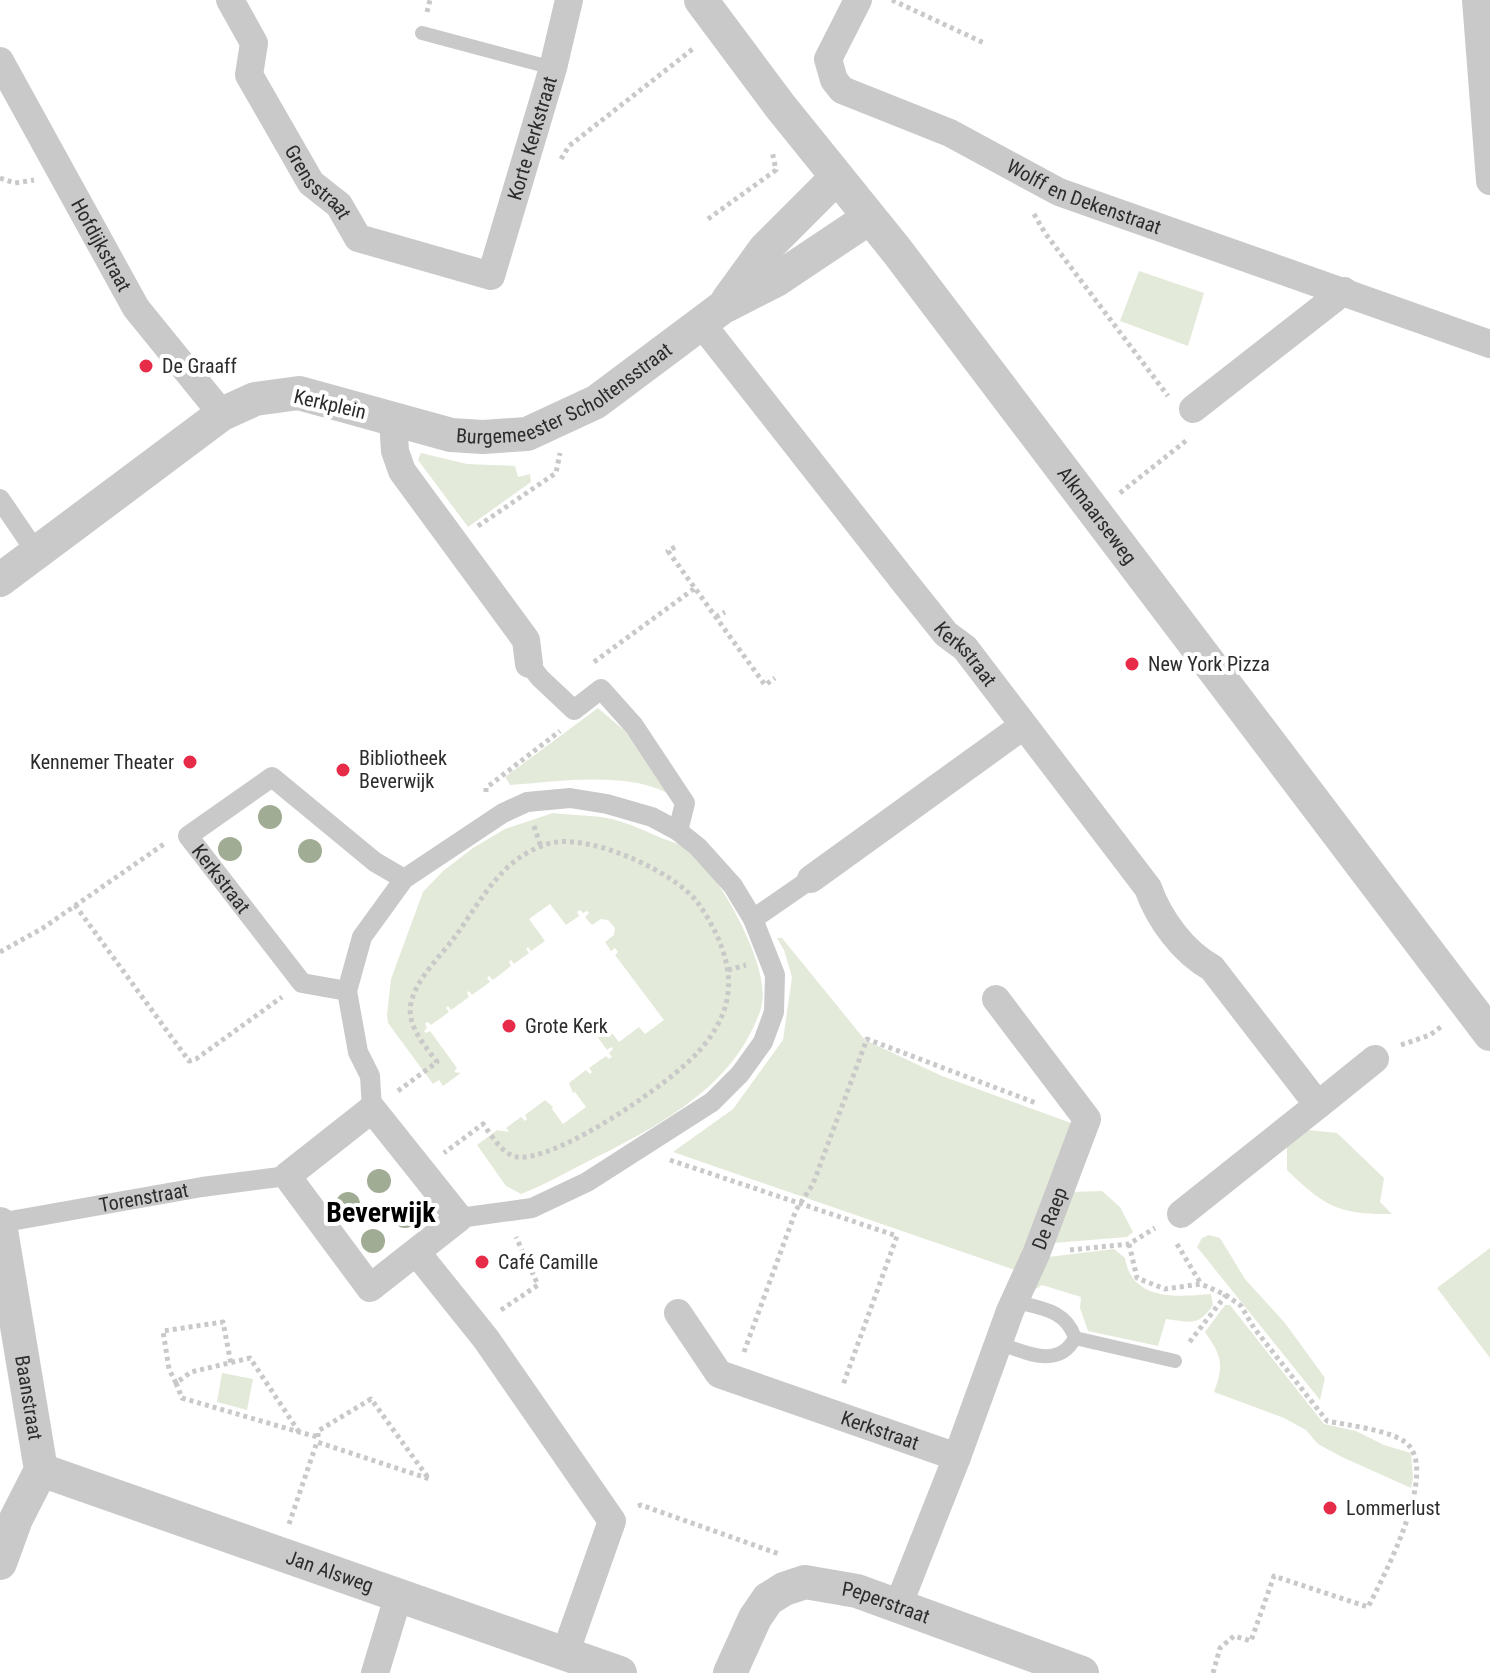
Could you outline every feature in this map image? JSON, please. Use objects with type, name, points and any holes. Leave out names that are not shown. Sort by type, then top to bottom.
[{"type":"street","name":"Grensstraat","points":[[230,0],[254,43],[249,75],[311,183],[339,205],[358,238],[491,276]]},
{"type":"street","name":"Korte Kerkstraat","points":[[491,276],[553,68],[569,0]]},
{"type":"street","name":"Alkmaarseweg","points":[[701,0],[897,251],[1480,1021]]},
{"type":"street","name":"Wolff en Dekenstraat","points":[[858,0],[828,59],[834,80],[842,90],[950,133],[1049,187],[1490,344]]},
{"type":"street","points":[[1476,0],[1490,181]]},
{"type":"street","name":"Hofdijkstraat","points":[[0,61],[136,308],[222,414]]},
{"type":"street","name":"Burgemeester Scholtensstraat","points":[[712,315],[765,249],[837,177]]},
{"type":"street","name":"Burgemeester Scholtensstraat","points":[[393,420],[451,435],[483,437],[527,434],[596,402],[712,315],[776,280],[869,218]]},
{"type":"street","points":[[1188,412],[1344,291]]},
{"type":"street","name":"Kerkstraat","points":[[712,315],[906,584],[946,634],[965,648],[1023,726]]},
{"type":"street","name":"Kerkplein","points":[[222,414],[255,399],[299,393],[393,420]]},
{"type":"street","points":[[0,580],[222,414]]},
{"type":"street","points":[[393,420],[395,451],[402,471],[526,640],[529,664],[574,710],[601,689],[634,726],[685,803],[678,831]]},
{"type":"street","points":[[0,499],[36,552]]},
{"type":"street","points":[[753,919],[1023,726],[1148,888],[1154,905],[1194,958],[1212,968],[1318,1105]]},
{"type":"street","name":"Kerkstraat","points":[[302,983],[188,836],[272,777],[375,862],[404,879]]},
{"type":"street","points":[[372,1109],[287,1176],[370,1288],[459,1218],[532,1208],[587,1182],[712,1102],[740,1074],[763,1042],[774,1012],[775,975],[753,919],[733,886],[678,831],[652,817],[607,804],[570,798],[527,802],[487,823],[404,879],[362,937],[347,991],[358,1052],[370,1076],[372,1109],[459,1218]]},
{"type":"street","points":[[302,983],[347,991]]},
{"type":"street","points":[[996,999],[1087,1119]]},
{"type":"street","points":[[1173,1219],[1375,1059]]},
{"type":"street","name":"De Raep","points":[[957,1457],[1013,1301],[1036,1254],[1087,1119]]},
{"type":"street","name":"Torenstraat","points":[[0,1224],[202,1187],[287,1176]]},
{"type":"street","name":"Baanstraat","points":[[0,1224],[41,1470]]},
{"type":"street","points":[[417,1253],[477,1327],[612,1521],[565,1654]]},
{"type":"street","name":"Kerkstraat","points":[[678,1313],[719,1374],[957,1457]]},
{"type":"street","points":[[898,1606],[957,1457]]},
{"type":"street","points":[[0,1563],[16,1519],[41,1470]]},
{"type":"street","name":"Jan Alsweg","points":[[41,1470],[620,1673]]},
{"type":"street","name":"Peperstraat","points":[[795,1585],[805,1582],[857,1591],[1082,1673]]},
{"type":"street","points":[[730,1673],[755,1618],[768,1599],[795,1585]]},
{"type":"street","points":[[375,1673],[398,1597]]},
{"type":"lane","points":[[422,33],[553,68]]},
{"type":"lane","points":[[998,1343],[1041,1357],[1057,1356],[1067,1351],[1075,1338],[1071,1325],[1061,1316],[1013,1301]]},
{"type":"lane","points":[[1075,1338],[1175,1361]]},
{"type":"path","points":[[892,0],[984,43]]},
{"type":"path","points":[[561,159],[569,146],[722,27]]},
{"type":"path","points":[[1049,187],[1033,212],[1045,233],[1188,412],[1192,428],[1189,439],[1094,513]]},
{"type":"path","points":[[454,542],[556,473],[570,415]]},
{"type":"path","points":[[675,547],[668,551],[765,685],[775,678]]},
{"type":"path","points":[[555,691],[695,588]]},
{"type":"path","points":[[716,617],[725,612]]},
{"type":"path","points":[[487,823],[486,788],[561,730],[574,710]]},
{"type":"path","points":[[0,952],[43,928],[159,846],[188,836]]},
{"type":"path","points":[[372,1109],[437,1062],[411,1020],[410,1005],[417,987],[482,901],[492,883],[519,858],[558,842],[611,850],[635,859],[676,883],[695,900],[723,949],[728,984],[722,1015],[698,1053],[603,1125],[566,1144],[538,1154],[516,1157],[499,1147],[483,1124],[420,1169]]},
{"type":"path","points":[[75,905],[189,1061],[302,983]]},
{"type":"path","points":[[1375,1059],[1430,1035],[1480,1021]]},
{"type":"path","points":[[734,1379],[799,1205],[813,1184],[867,1039],[1059,1112],[1087,1119]]},
{"type":"path","points":[[652,1141],[666,1158],[897,1236],[833,1414]]},
{"type":"path","points":[[477,1327],[538,1285],[504,1212]]},
{"type":"path","points":[[1036,1254],[1129,1244],[1173,1219],[1201,1284]]},
{"type":"path","points":[[1129,1244],[1137,1278],[1165,1289],[1201,1284],[1226,1295],[1241,1306],[1254,1328],[1327,1421],[1404,1440],[1414,1452],[1417,1481],[1394,1555],[1368,1607],[1274,1576],[1251,1641],[1234,1636],[1220,1648],[1213,1673]]},
{"type":"path","points":[[1175,1361],[1226,1295]]},
{"type":"path","points":[[231,1364],[223,1322],[163,1331],[169,1369],[182,1398],[299,1432],[318,1439],[430,1479],[371,1399],[318,1431],[318,1439],[278,1555]]},
{"type":"path","points":[[176,1383],[191,1372],[250,1358],[299,1432]]},
{"type":"path","points":[[612,1521],[641,1505],[783,1555],[795,1585]]},
{"type":"green space","points":[[1139,271],[1204,293],[1188,346],[1120,321]]},
{"type":"green space","points":[[421,453],[467,464],[515,466],[518,477],[530,474],[531,482],[468,527],[418,460]]},
{"type":"green space","points":[[598,708],[625,731],[667,793],[650,786],[611,780],[510,785],[505,777]]},
{"type":"green space","points":[[553,813],[613,819],[687,849],[713,877],[739,920],[758,966],[762,1003],[737,1055],[720,1076],[699,1094],[654,1126],[521,1194],[506,1186],[477,1145],[497,1130],[509,1132],[506,1128],[521,1117],[525,1121],[525,1115],[545,1100],[563,1124],[586,1107],[573,1093],[569,1083],[586,1070],[590,1074],[589,1068],[606,1056],[609,1059],[612,1057],[609,1053],[613,1049],[607,1050],[591,1028],[601,1019],[619,1042],[639,1027],[645,1034],[664,1020],[615,955],[618,952],[615,948],[611,951],[605,942],[614,935],[615,928],[608,920],[601,919],[592,925],[585,917],[589,913],[580,910],[577,912],[579,916],[566,925],[550,904],[529,919],[545,941],[531,951],[528,947],[529,953],[514,964],[511,960],[511,966],[493,980],[489,976],[490,982],[472,995],[469,991],[469,997],[451,1010],[448,1006],[449,1012],[431,1025],[425,1023],[427,1028],[424,1031],[430,1031],[457,1068],[454,1072],[461,1073],[443,1086],[439,1080],[433,1084],[388,1023],[387,1015],[391,979],[423,892],[443,871],[473,848],[505,829]]},
{"type":"green space","points":[[777,938],[782,938],[865,1040],[942,1076],[1071,1123],[1015,1270],[673,1152],[733,1109],[783,1040],[792,977]]},
{"type":"green space","points":[[1308,1130],[1337,1133],[1384,1178],[1380,1202],[1392,1214],[1358,1213],[1334,1206],[1287,1170],[1287,1142]]},
{"type":"green space","points":[[1102,1191],[1120,1207],[1133,1232],[1127,1237],[1054,1243],[1069,1192]]},
{"type":"green space","points":[[1209,1235],[1220,1238],[1245,1279],[1285,1323],[1325,1378],[1320,1400],[1197,1247],[1202,1238]]},
{"type":"green space","points":[[1490,1248],[1490,1358],[1437,1288]]},
{"type":"green space","points":[[1114,1249],[1125,1258],[1136,1282],[1146,1289],[1170,1295],[1211,1294],[1213,1305],[1198,1320],[1166,1319],[1158,1346],[1088,1331],[1080,1308],[1081,1297],[1042,1285],[1033,1291],[1048,1257]]},
{"type":"green space","points":[[1225,1305],[1230,1305],[1324,1424],[1356,1431],[1384,1445],[1411,1453],[1411,1488],[1318,1444],[1306,1430],[1284,1418],[1214,1392],[1220,1361],[1205,1332]]},
{"type":"green space","points":[[222,1373],[253,1379],[247,1410],[217,1402]]},
{"type":"place","name":"De Graaff","points":[[146,366]]},
{"type":"place","name":"New York Pizza","points":[[1132,664]]},
{"type":"place","name":"Kennemer Theater","points":[[190,762]]},
{"type":"place","name":"Bibliotheek Beverwijk","points":[[343,770]]},
{"type":"place","name":"Grote Kerk","points":[[509,1026]]},
{"type":"place","name":"Café Camille","points":[[482,1262]]},
{"type":"place","name":"Lommerlust","points":[[1330,1508]]},
{"type":"district","name":"Beverwijk","points":[[381,1212]]}]
